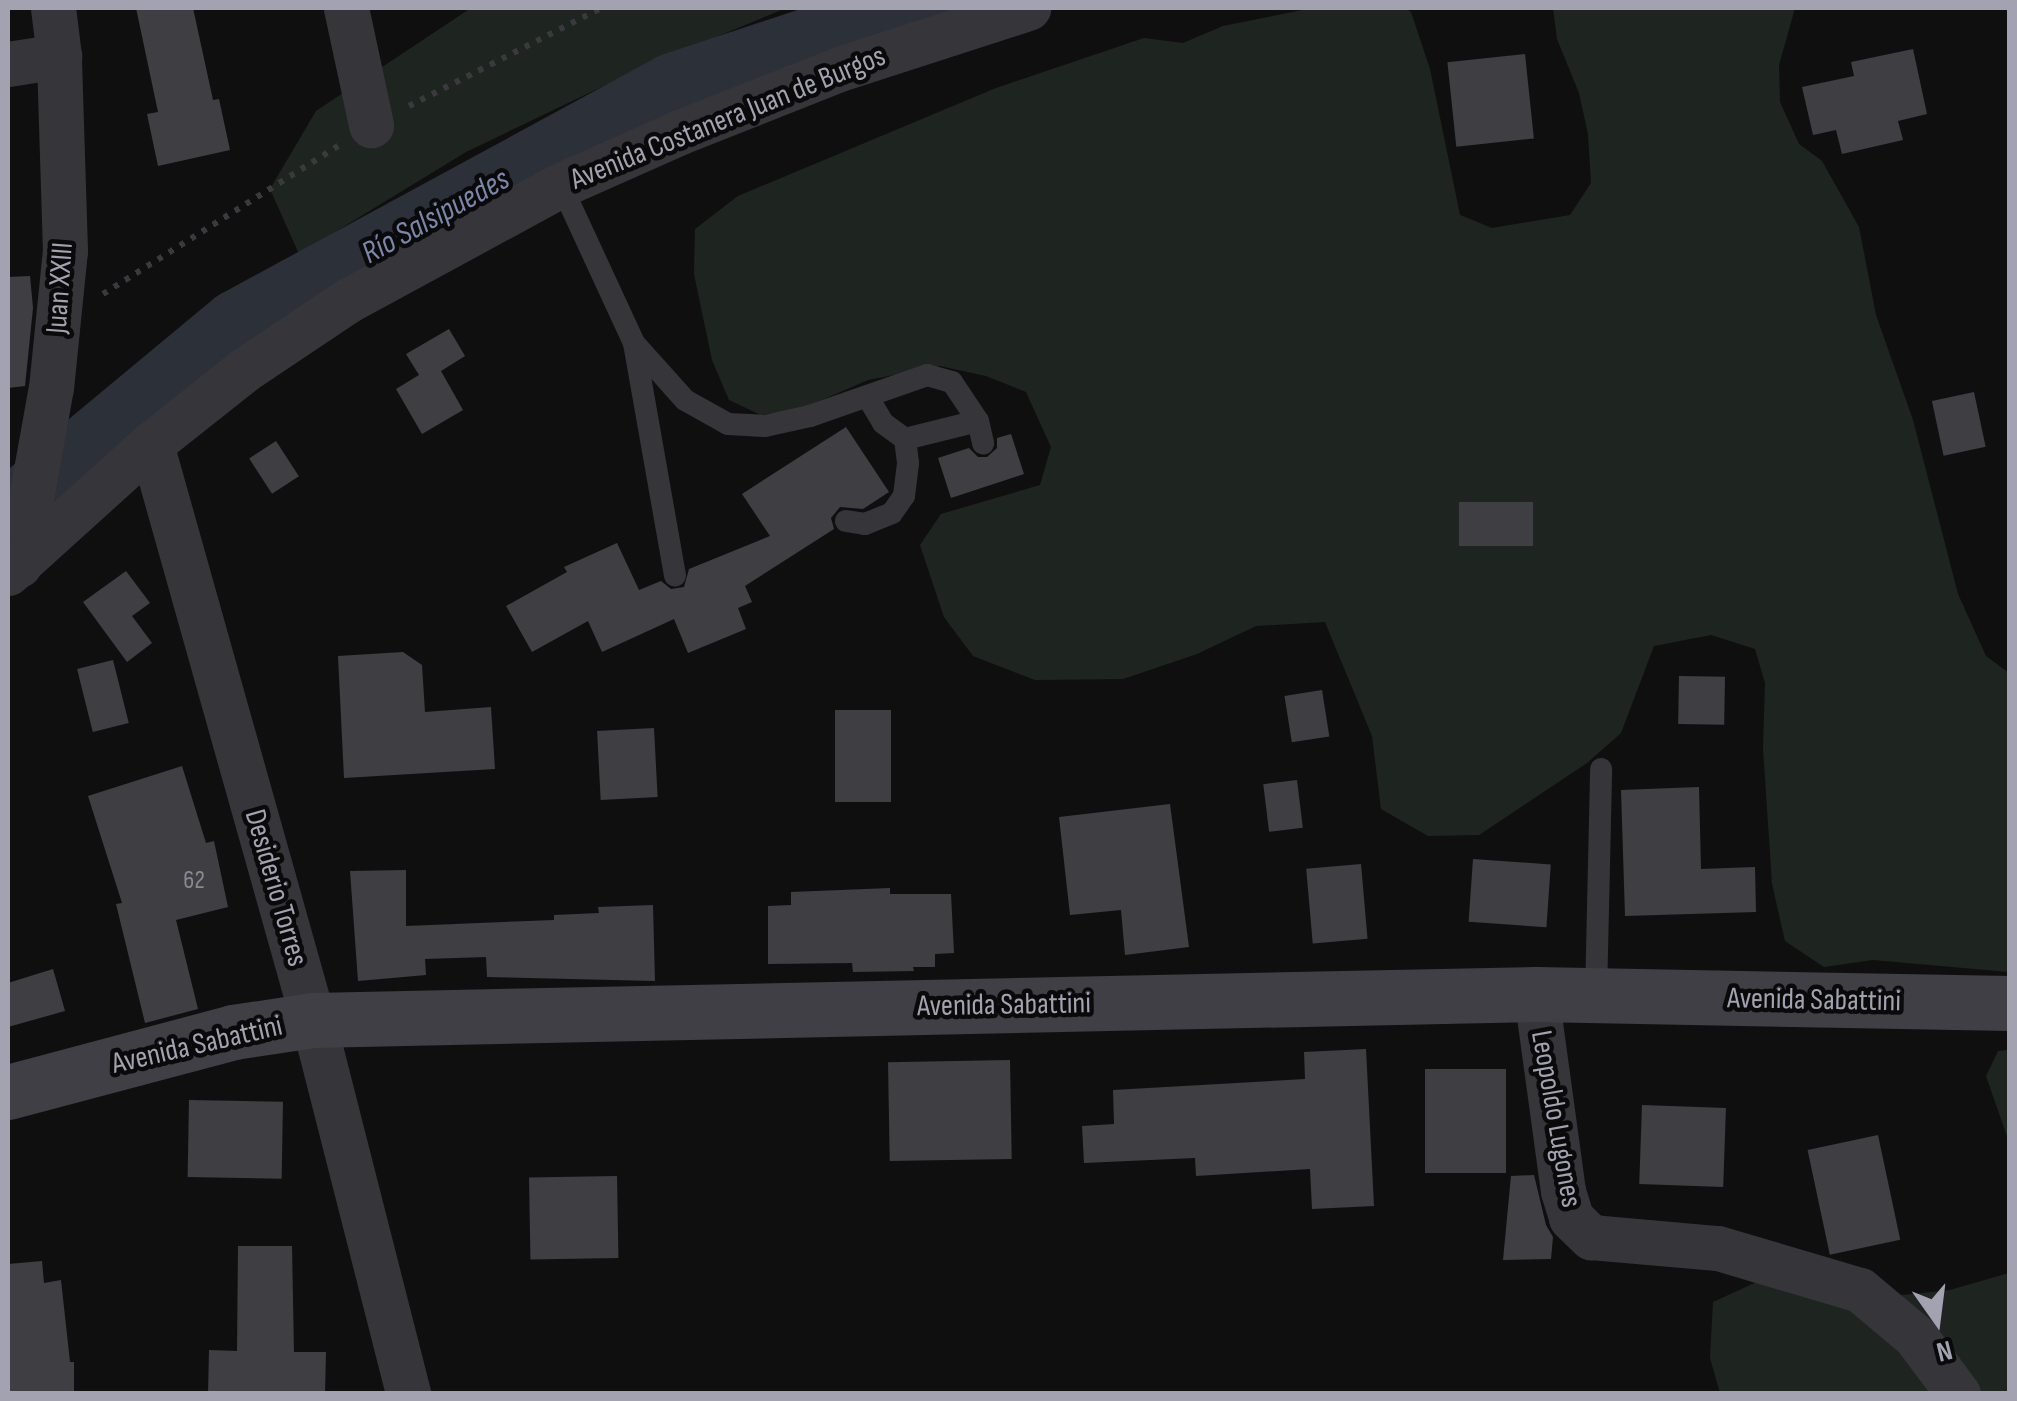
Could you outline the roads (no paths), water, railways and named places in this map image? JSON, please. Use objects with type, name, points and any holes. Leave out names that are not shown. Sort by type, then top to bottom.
[{"type":"street","name":"Juan XXIII","points":[[16,558],[51,388],[65,251],[59,56],[53,8]]},
{"type":"street","points":[[346,8],[371,126]]},
{"type":"street","name":"Avenida Costanera Juan de Burgos","points":[[16,558],[244,370],[347,301],[560,185],[840,69],[1028,8]]},
{"type":"street","points":[[8,64],[59,56]]},
{"type":"street","name":"Desiderio Torres","points":[[150,444],[313,1020],[408,1394]]},
{"type":"street","name":"Avenida Sabattini","points":[[8,1092],[234,1032],[313,1020],[1536,994],[2010,1004]]},
{"type":"street","name":"Leopoldo Lugones","points":[[1536,994],[1563,1191],[1571,1218],[1591,1237],[1718,1248],[1860,1290],[1915,1336],[1958,1394]]},
{"type":"lane","points":[[560,185],[634,343],[675,575]]},
{"type":"lane","points":[[634,343],[685,400],[728,424],[765,426],[927,375],[952,382],[981,432],[905,438],[882,423],[866,396]]},
{"type":"lane","points":[[846,522],[865,524],[892,514],[904,496],[908,463],[905,438]]},
{"type":"lane","points":[[1596,996],[1601,770]]},
{"type":"waterway","name":"Río Salsipuedes","points":[[8,515],[237,325],[673,88],[915,8]]}]
